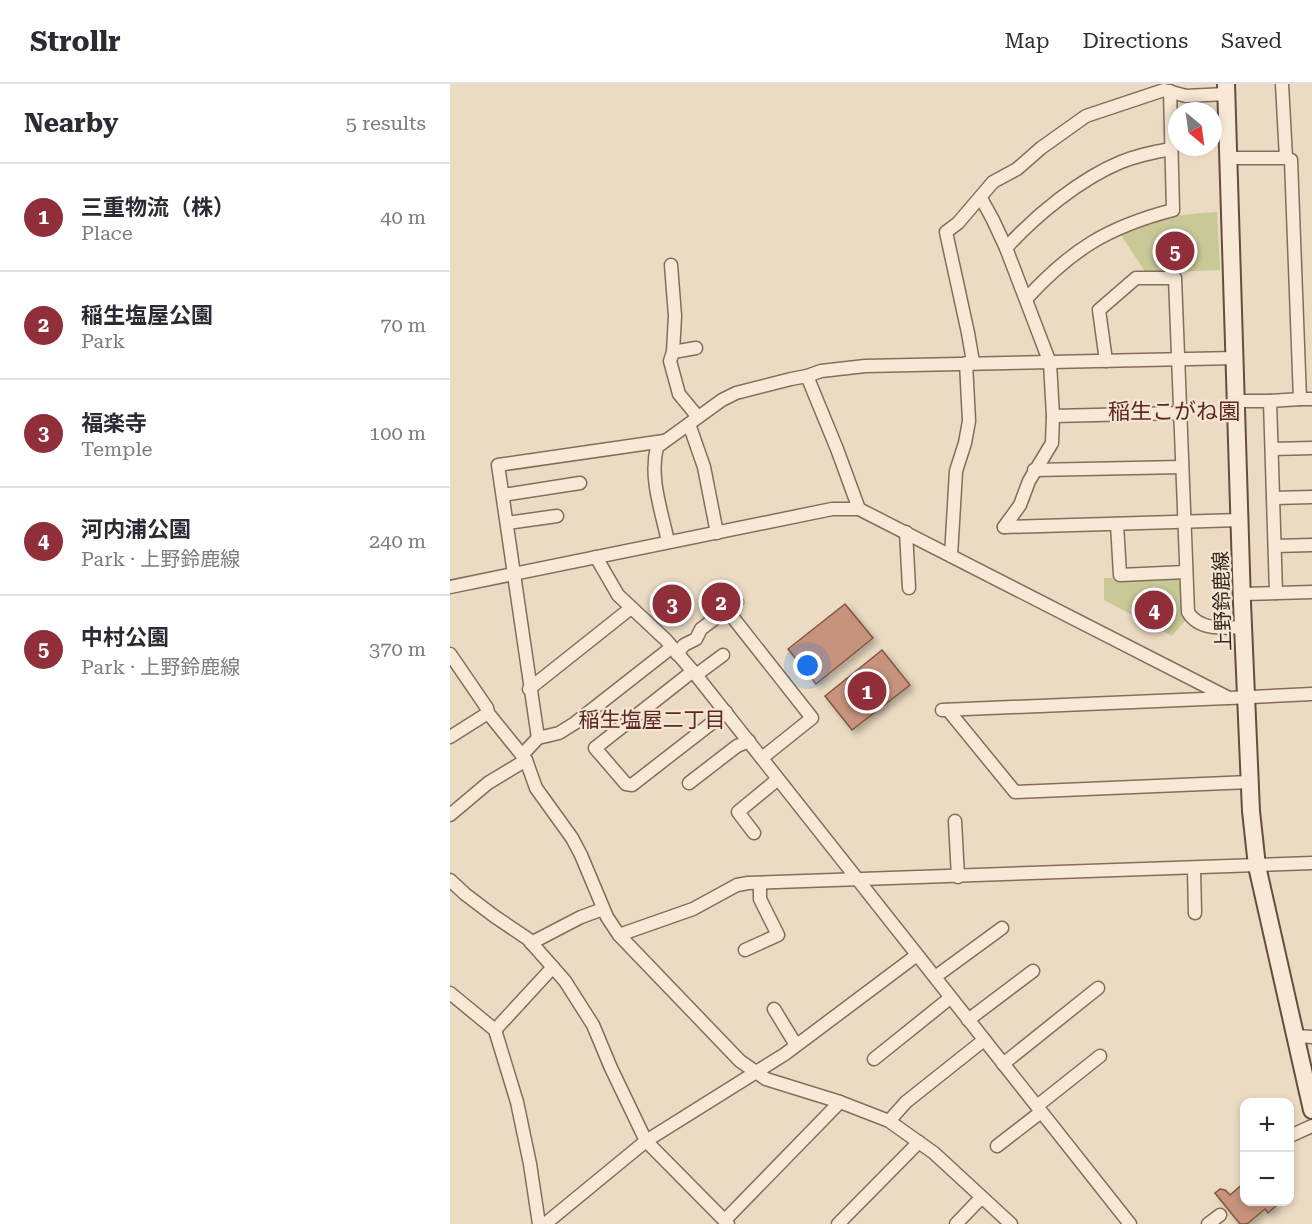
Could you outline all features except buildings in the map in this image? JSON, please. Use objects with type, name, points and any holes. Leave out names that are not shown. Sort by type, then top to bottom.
[{"type":"main road","name":"上野鈴鹿線","points":[[1226,89],[1243,627],[1248,696],[1250,782],[1257,866],[1312,1110]]},
{"type":"street","points":[[1282,84],[1286,158]]},
{"type":"street","points":[[951,556],[956,471],[969,421],[969,362],[968,333],[946,232],[958,223],[993,182],[1017,169],[1041,148],[1086,116],[1164,90],[1186,96],[1226,89]]},
{"type":"street","points":[[1170,91],[1170,102]]},
{"type":"street","points":[[1006,248],[1040,214],[1099,173],[1122,161],[1168,150]]},
{"type":"street","points":[[1026,299],[1052,271],[1094,240],[1126,224],[1173,210],[1172,156]]},
{"type":"street","points":[[1229,158],[1286,158],[1291,160],[1306,399],[1236,401]]},
{"type":"street","points":[[981,198],[1006,248],[1050,363],[1052,443],[1034,470],[1020,506],[1005,527],[1240,520]]},
{"type":"street","points":[[671,265],[675,316],[673,352],[670,360],[679,394],[693,421],[717,533]]},
{"type":"street","points":[[1106,361],[1099,310],[1136,278],[1175,278],[1188,612],[1192,620],[1216,628],[1243,627]]},
{"type":"street","points":[[673,352],[696,348]]},
{"type":"street","points":[[668,542],[655,475],[654,458],[657,447],[722,399],[736,393],[821,371],[865,366],[1235,358]]},
{"type":"street","points":[[807,376],[859,509]]},
{"type":"street","points":[[1270,400],[1276,593]]},
{"type":"street","points":[[1053,416],[1180,413]]},
{"type":"street","points":[[538,738],[498,465],[664,441]]},
{"type":"street","points":[[1272,449],[1312,448]]},
{"type":"street","points":[[1034,470],[1182,466]]},
{"type":"street","points":[[503,495],[580,483]]},
{"type":"street","points":[[1274,498],[1312,497]]},
{"type":"street","points":[[450,587],[832,509],[859,509],[1229,698]]},
{"type":"street","points":[[507,523],[557,516]]},
{"type":"street","points":[[1118,524],[1119,574],[1186,572]]},
{"type":"street","points":[[906,532],[909,588]]},
{"type":"street","points":[[1275,546],[1312,545]]},
{"type":"street","points":[[596,557],[613,588],[675,651],[726,712],[1130,1224]]},
{"type":"street","points":[[1243,594],[1312,592]]},
{"type":"street","points":[[450,815],[524,758],[538,738],[559,733],[575,723],[675,651],[696,639],[701,629],[737,602]]},
{"type":"street","points":[[530,689],[631,608]]},
{"type":"street","points":[[727,610],[812,718],[762,758]]},
{"type":"street","points":[[450,654],[487,708],[488,713],[524,758],[536,788],[572,838],[594,882],[603,909],[619,935],[740,1061],[766,1078],[889,1121],[919,1142],[957,1174],[1011,1224]]},
{"type":"street","points":[[723,655],[694,673],[595,748],[626,784],[632,785],[726,712]]},
{"type":"street","points":[[1250,782],[1015,792],[944,710],[1312,694]]},
{"type":"street","points":[[450,737],[488,713]]},
{"type":"street","points":[[689,783],[737,746],[749,741]]},
{"type":"street","points":[[754,833],[738,812],[778,779]]},
{"type":"street","points":[[955,820],[958,876]]},
{"type":"street","points":[[619,935],[693,909],[737,885],[1312,863]]},
{"type":"street","points":[[1194,869],[1195,913]]},
{"type":"street","points":[[450,879],[465,894],[521,934],[553,967],[574,994],[593,1025],[610,1068],[646,1141],[726,1222],[840,1102]]},
{"type":"street","points":[[745,950],[778,935],[760,899],[760,883]]},
{"type":"street","points":[[531,943],[581,916],[603,909]]},
{"type":"street","points":[[935,977],[1002,927]]},
{"type":"street","points":[[545,1224],[646,1141],[796,1045],[917,956]]},
{"type":"street","points":[[495,1030],[553,967]]},
{"type":"street","points":[[968,1020],[1034,971]]},
{"type":"street","points":[[1003,1064],[1098,988]]},
{"type":"street","points":[[450,993],[495,1030],[518,1102],[539,1224]]},
{"type":"street","points":[[874,1059],[950,998]]},
{"type":"street","points":[[774,1009],[796,1045]]},
{"type":"street","points":[[1294,1036],[1312,1037]]},
{"type":"street","points":[[889,1121],[906,1102],[984,1041]]},
{"type":"street","points":[[997,1146],[1100,1056]]},
{"type":"street","points":[[1294,1134],[1312,1126]]},
{"type":"street","points":[[838,1224],[919,1142]]},
{"type":"street","points":[[956,1224],[981,1198]]},
{"type":"street","points":[[1208,1224],[1220,1215]]},
{"type":"green space","points":[[1217,212],[1220,270],[1146,273],[1119,232],[1167,218]]},
{"type":"green space","points":[[1178,576],[1183,579],[1185,621],[1172,636],[1104,600],[1104,578]]},
{"type":"green space","points":[[730,590],[736,596],[704,621],[702,619],[707,607]]},
{"type":"place","name":"中村公園","points":[[1175,251]]},
{"type":"place","name":"稲生塩屋公園","points":[[721,602]]},
{"type":"place","name":"福楽寺","points":[[672,604]]},
{"type":"place","name":"河内浦公園","points":[[1154,610]]},
{"type":"place","name":"三重物流（株）","points":[[867,691]]},
{"type":"district","name":"稲生こがね園","points":[[1174,411]]},
{"type":"district","name":"稲生塩屋二丁目","points":[[652,720]]}]
